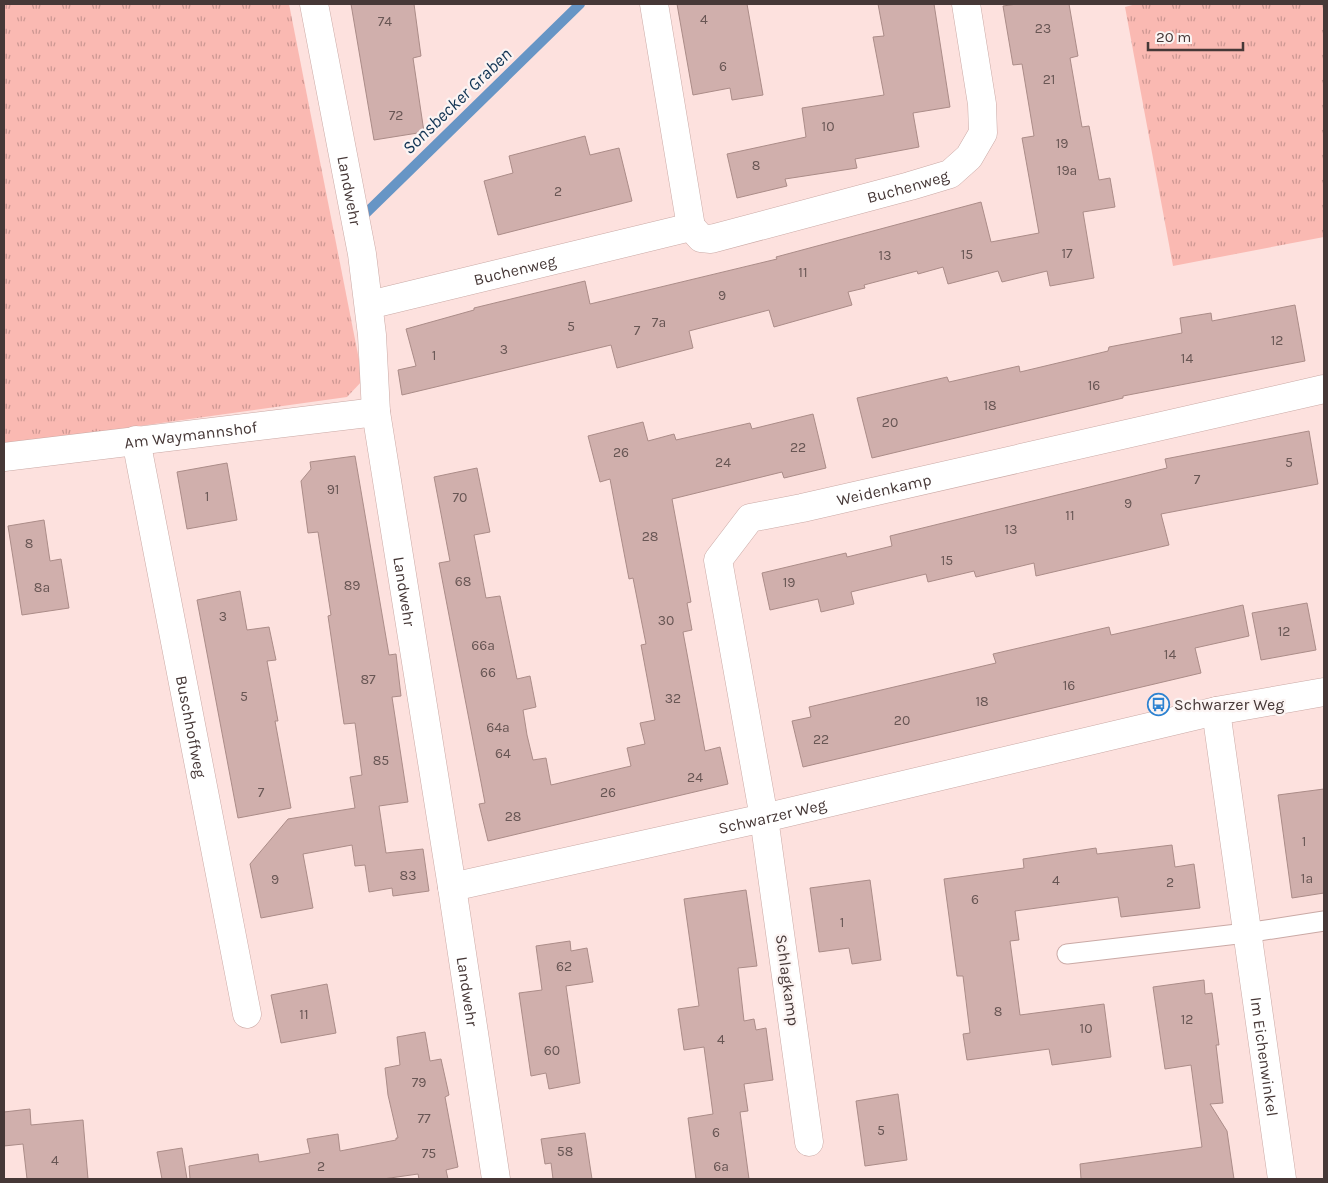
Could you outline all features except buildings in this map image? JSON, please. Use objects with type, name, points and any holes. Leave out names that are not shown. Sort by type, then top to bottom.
[{"type":"street","name":"Landwehr","points":[[314,4],[352,194],[369,305],[376,412],[452,887],[496,1179]]},
{"type":"street","points":[[654,4],[691,227]]},
{"type":"street","name":"Buchenweg","points":[[369,305],[691,227],[701,238],[711,239],[891,192],[950,174],[968,157],[983,133],[982,104],[966,4]]},
{"type":"street","name":"Weidenkamp","points":[[764,818],[718,560],[750,518],[812,506],[1324,389]]},
{"type":"street","name":"Am Waymannshof","points":[[4,457],[376,412]]},
{"type":"street","name":"Buschhoffweg","points":[[136,440],[247,1014]]},
{"type":"street","name":"Schwarzer Weg","points":[[452,887],[764,818],[1216,711],[1324,692]]},
{"type":"street","name":"Im Eichenwinkel","points":[[1216,711],[1282,1179]]},
{"type":"street","name":"Schlagkamp","points":[[764,818],[809,1142]]},
{"type":"lane","points":[[1067,954],[1246,933],[1324,921]]},
{"type":"green space","points":[[4,4],[289,4],[363,380],[347,397],[4,445]]},
{"type":"green space","points":[[1136,4],[1324,4],[1324,237],[1173,266],[1125,7]]},
{"type":"waterway","name":"Sonsbecker Graben","points":[[359,220],[580,4]]},
{"type":"place","name":"Schwarzer Weg","points":[[1158,704]]}]
